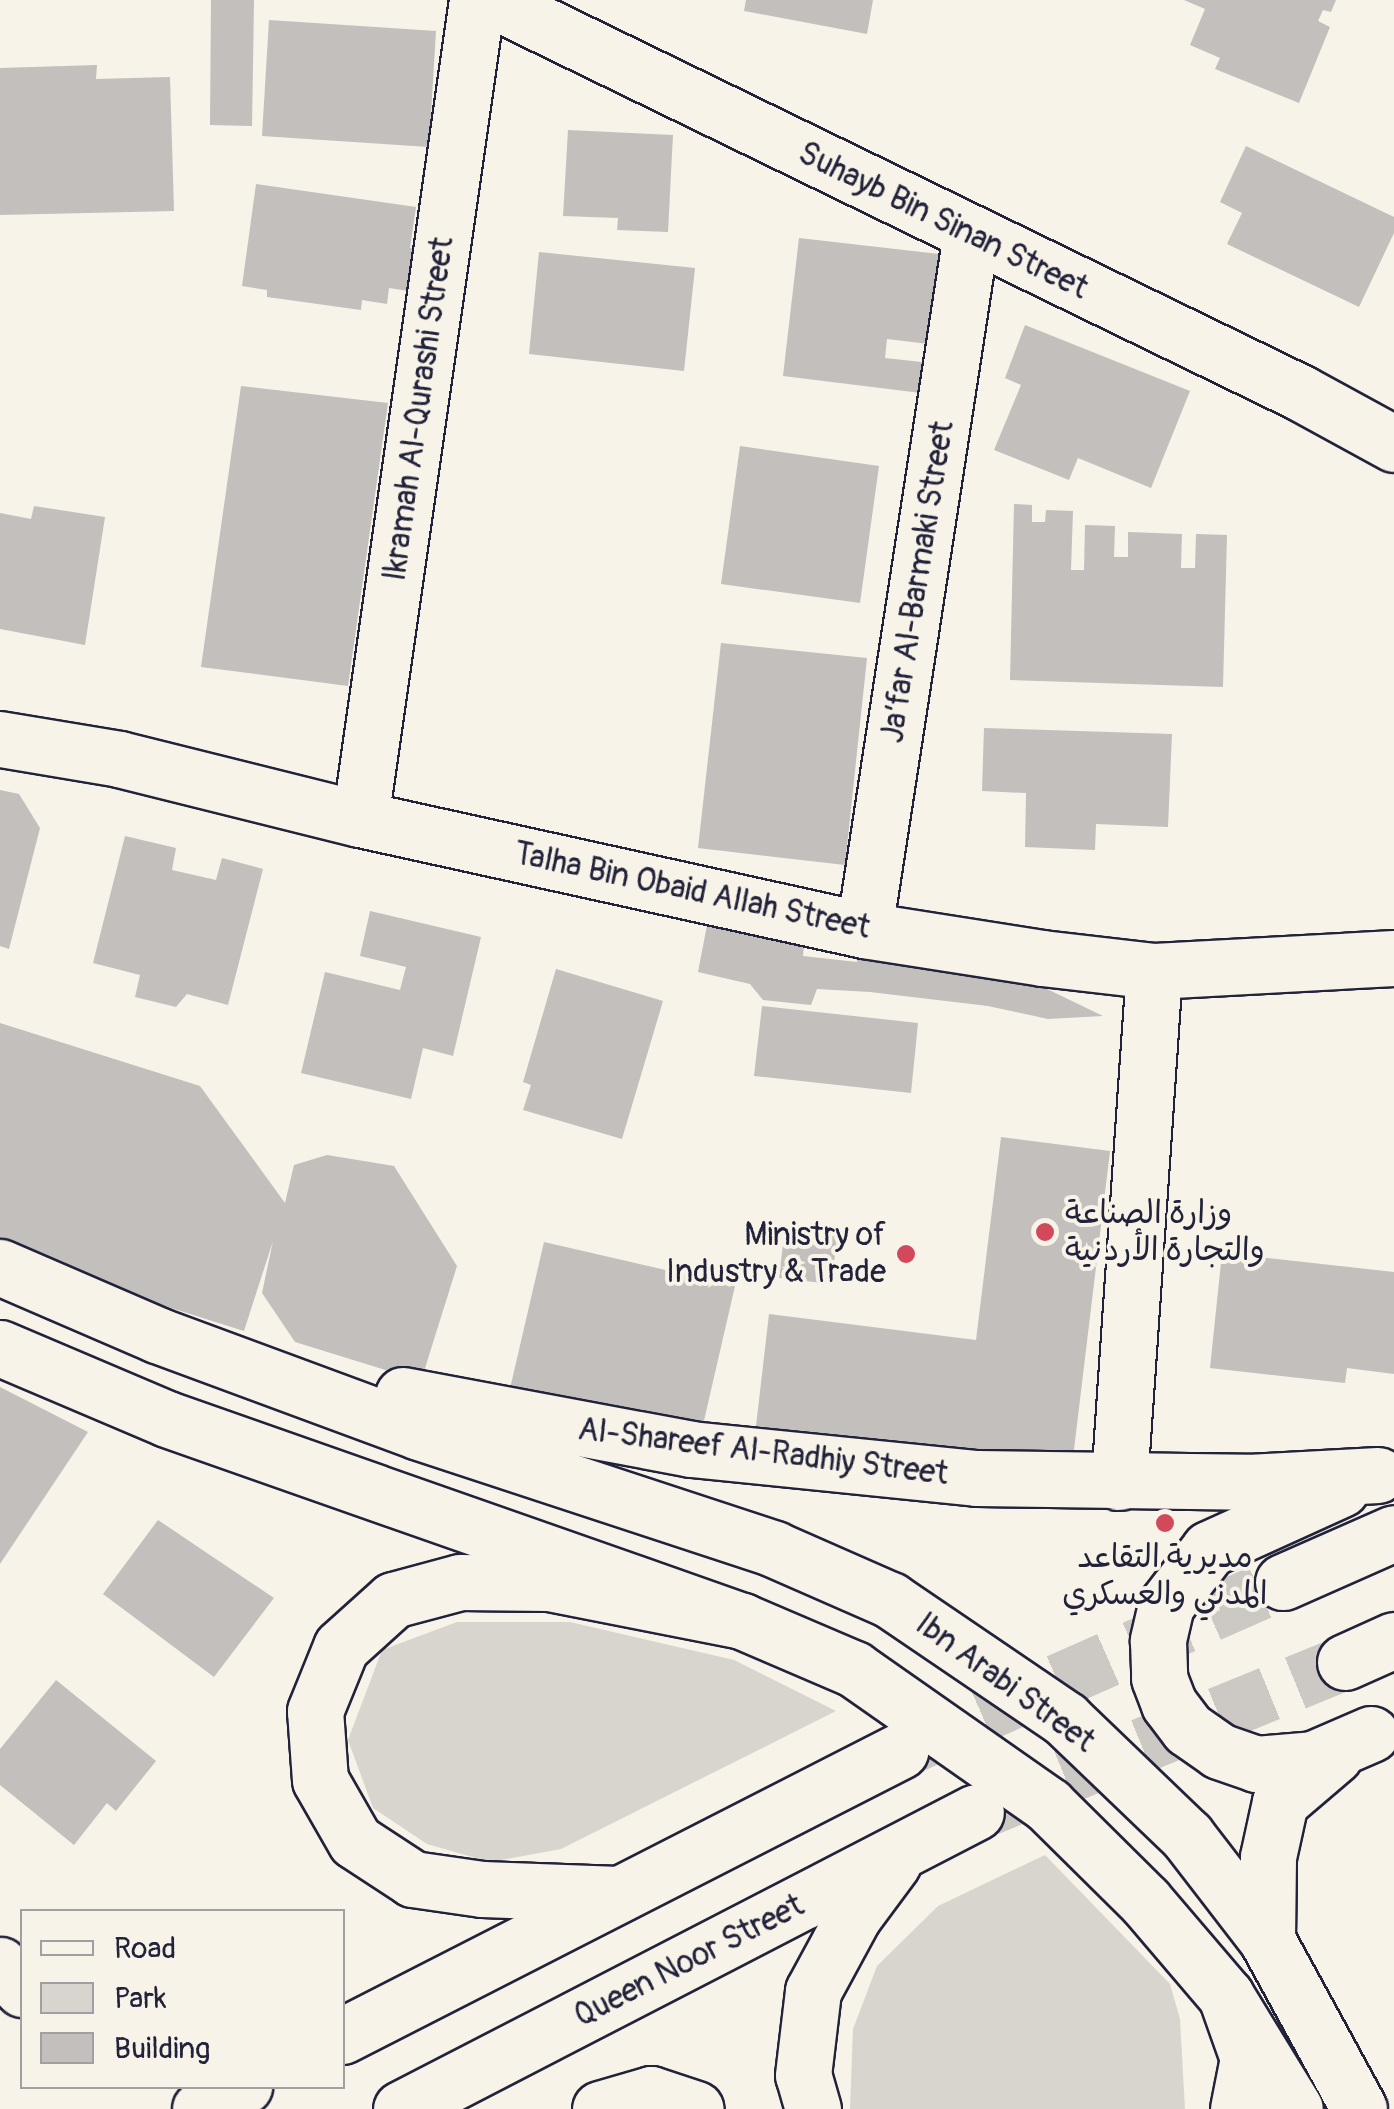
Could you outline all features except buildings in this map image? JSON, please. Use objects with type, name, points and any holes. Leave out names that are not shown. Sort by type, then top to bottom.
[{"type":"main road","name":"Ikramah Al-Qurashi Street","points":[[360,818],[478,0]]},
{"type":"main road","name":"Suhayb Bin Sinan Street","points":[[492,0],[1300,393],[1394,444]]},
{"type":"main road","name":"Ja’far Al-Barmaki Street","points":[[864,930],[971,234]]},
{"type":"main road","name":"Talha Bin Obaid Allah Street","points":[[0,738],[119,759],[360,818],[864,930],[1154,971],[1394,958]]},
{"type":"main road","points":[[1120,1482],[1154,971]]},
{"type":"main road","name":"Al-Shareef Al-Radhiy Street","points":[[0,1267],[157,1335],[419,1432],[774,1549],[890,1600]]},
{"type":"main road","name":"Al-Shareef Al-Radhiy Street","points":[[157,1335],[428,1400],[691,1449],[976,1478],[1248,1482],[1386,1471]]},
{"type":"main road","points":[[0,1348],[167,1420],[742,1620],[854,1668],[1048,1804],[1145,1901],[1226,1996],[1295,2109]]},
{"type":"main road","points":[[1382,1729],[1313,1759],[1285,1765],[1256,1764],[1219,1751],[1188,1728],[1169,1704],[1160,1678],[1158,1641],[1166,1605],[1184,1576],[1209,1549],[1306,1502],[1386,1471]]},
{"type":"main road","points":[[1284,1582],[1394,1533]]},
{"type":"main road","points":[[619,1894],[482,1889],[413,1879],[356,1841],[320,1780],[315,1712],[340,1646],[392,1600],[460,1582],[548,1582],[742,1620]]},
{"type":"main road","name":"Ibn Arabi Street","points":[[890,1600],[1065,1719],[1188,1836],[1267,1940],[1359,2109]]},
{"type":"main road","points":[[1344,1662],[1394,1640]]},
{"type":"main road","points":[[1267,1940],[1268,1857],[1280,1802],[1325,1760],[1382,1729]]},
{"type":"main road","points":[[345,2034],[900,1751]]},
{"type":"main road","name":"Queen Noor Street","points":[[401,2109],[976,1812]]},
{"type":"main road","points":[[813,2109],[803,2076],[813,1991],[853,1917],[902,1852]]},
{"type":"main road","points":[[0,1965],[20,1987]]},
{"type":"main road","points":[[1226,1996],[1248,2058],[1238,2109]]},
{"type":"main road","points":[[200,2109],[238,2089]]},
{"type":"main road","points":[[600,2109],[651,2094],[696,2109]]},
{"type":"green space","points":[[457,1622],[570,1622],[734,1660],[836,1711],[561,1849],[490,1862],[427,1844],[373,1808],[348,1740],[382,1650]]},
{"type":"green space","points":[[1045,1855],[1170,1984],[1180,2019],[1185,2109],[850,2109],[853,2029],[877,1966],[938,1906]]},
{"type":"tunnel","points":[[906,1748],[1283,1582]]},
{"type":"tunnel","points":[[988,1808],[1345,1662]]},
{"type":"place","name":"وزارة الصناعة والتجارة الأردنية","points":[[1045,1232]]},
{"type":"place","name":"Ministry of Industry & Trade","points":[[906,1254]]},
{"type":"place","name":"مديرية التقاعد المدني والعسكري","points":[[1165,1523]]}]
